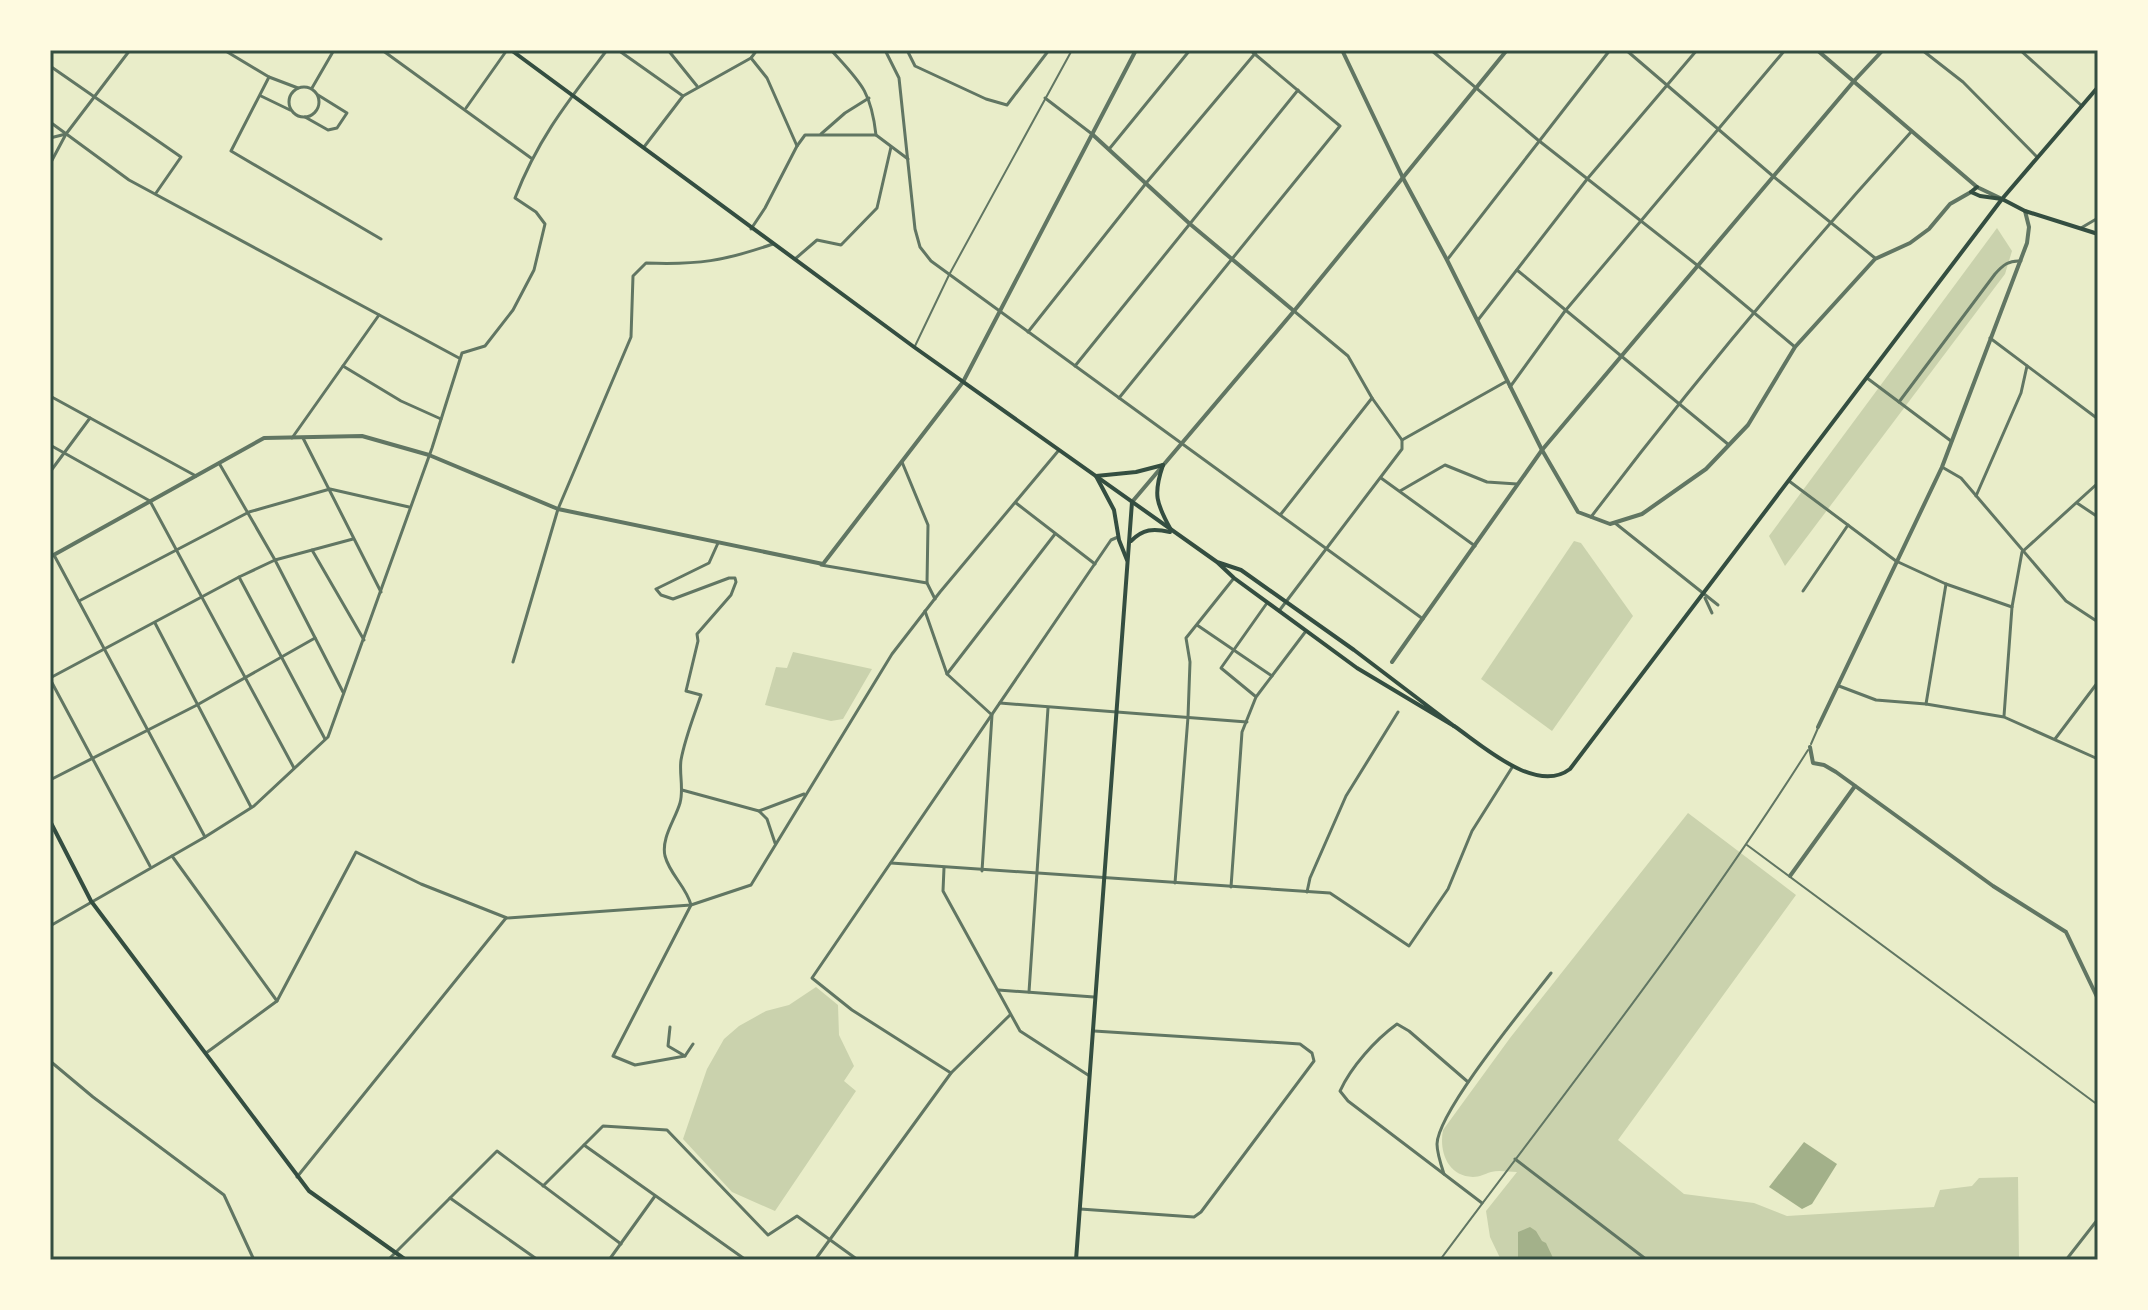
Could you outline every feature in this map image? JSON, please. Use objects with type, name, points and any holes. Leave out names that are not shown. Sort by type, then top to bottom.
[{"type":"main road","points":[[509,50],[574,94],[751,229],[914,347],[1217,562],[1267,603],[1357,668],[1454,726]]},
{"type":"main road","points":[[1217,562],[1241,570],[1513,766],[1546,777],[1561,776],[1570,769],[1704,595],[2002,199],[2098,87]]},
{"type":"main road","points":[[1977,187],[1971,192],[2002,199],[2025,211],[2098,234]]},
{"type":"main road","points":[[1096,476],[1136,472],[1163,465]]},
{"type":"main road","points":[[1163,465],[1157,483],[1157,504],[1173,532]]},
{"type":"main road","points":[[1096,476],[1114,510],[1118,537],[1128,563]]},
{"type":"main road","points":[[1076,1260],[1132,502]]},
{"type":"main road","points":[[1129,543],[1141,531],[1157,529],[1173,532]]},
{"type":"main road","points":[[50,821],[92,902],[297,1177],[309,1191],[406,1260]]},
{"type":"street","points":[[50,164],[66,134],[130,50]]},
{"type":"street","points":[[224,50],[269,77],[298,88],[311,89],[347,113],[337,128],[328,130],[259,95]]},
{"type":"street","points":[[311,89],[334,50]]},
{"type":"street","points":[[382,50],[531,158]]},
{"type":"street","points":[[466,108],[509,50]]},
{"type":"street","points":[[50,926],[251,807],[325,739],[364,640],[442,419],[462,353],[485,346],[499,330],[534,270],[545,224],[536,212],[515,198],[531,158],[607,50]]},
{"type":"street","points":[[618,50],[683,96]]},
{"type":"street","points":[[668,50],[697,86]]},
{"type":"street","points":[[644,147],[683,96],[751,58],[757,50]]},
{"type":"street","points":[[831,50],[864,87],[876,135]]},
{"type":"street","points":[[885,50],[899,78],[911,207],[920,247],[931,261],[1423,619]]},
{"type":"street","points":[[907,50],[915,66],[986,99],[1007,105],[1049,50]]},
{"type":"street","points":[[821,565],[963,382],[1136,50]]},
{"type":"street","points":[[1110,148],[1190,50]]},
{"type":"street","points":[[1119,398],[1340,126],[1250,50]]},
{"type":"street","points":[[1342,50],[1403,178],[1542,450],[1578,512],[1610,524],[1642,514],[1706,469],[1748,425],[1795,347],[1875,259],[1910,243],[1929,229],[1950,204],[1971,192]]},
{"type":"street","points":[[1431,50],[1795,347]]},
{"type":"street","points":[[1132,502],[1294,311],[1507,50]]},
{"type":"street","points":[[1447,260],[1610,50]]},
{"type":"street","points":[[1626,50],[1875,259]]},
{"type":"street","points":[[1478,320],[1588,178],[1697,50]]},
{"type":"street","points":[[1510,387],[1565,311],[1785,50]]},
{"type":"street","points":[[1817,50],[1977,187],[2002,199]]},
{"type":"street","points":[[1392,662],[1542,450],[1883,50]]},
{"type":"street","points":[[1922,50],[1963,82],[2038,158]]},
{"type":"street","points":[[2020,50],[2082,106]]},
{"type":"street","points":[[1028,332],[1147,182],[1256,52]]},
{"type":"street","points":[[751,58],[760,65],[767,78],[797,146]]},
{"type":"street","points":[[50,66],[181,157],[155,194]]},
{"type":"street","points":[[269,77],[231,151],[381,239]]},
{"type":"street","points":[[293,112],[290,99],[298,88]]},
{"type":"street","points":[[1075,366],[1298,90]]},
{"type":"street","points":[[305,117],[317,109],[318,95]]},
{"type":"street","points":[[821,134],[869,98]]},
{"type":"street","points":[[1045,98],[1110,148],[1190,224],[1348,356],[1372,398],[1402,440],[1402,449],[1279,611]]},
{"type":"street","points":[[50,122],[129,180],[460,358]]},
{"type":"street","points":[[1591,517],[1677,404],[1830,222],[1912,131]]},
{"type":"street","points":[[50,138],[66,134]]},
{"type":"street","points":[[751,229],[805,135],[876,135],[908,159]]},
{"type":"street","points":[[794,259],[817,240],[841,245],[877,208],[891,147]]},
{"type":"street","points":[[1818,727],[1942,467],[2021,261],[2029,234],[2025,211]]},
{"type":"street","points":[[2080,229],[2098,218]]},
{"type":"street","points":[[513,662],[558,509],[631,337],[633,276],[646,263],[685,265],[729,259],[773,244]]},
{"type":"street","points":[[1899,402],[2002,265],[2013,260],[2021,261]]},
{"type":"street","points":[[1517,270],[1729,445]]},
{"type":"street","points":[[292,438],[379,315]]},
{"type":"street","points":[[1990,338],[2098,419]]},
{"type":"street","points":[[343,366],[401,401],[442,419]]},
{"type":"street","points":[[1976,496],[2021,393],[2027,366]]},
{"type":"street","points":[[1867,378],[1951,441]]},
{"type":"street","points":[[1402,440],[1507,381]]},
{"type":"street","points":[[50,396],[196,476]]},
{"type":"street","points":[[1281,514],[1372,398]]},
{"type":"street","points":[[50,472],[90,418]]},
{"type":"street","points":[[205,837],[106,649],[52,556],[264,438],[362,436],[429,455],[558,509],[821,565],[927,583]]},
{"type":"street","points":[[303,437],[381,592]]},
{"type":"street","points":[[50,445],[150,501],[294,768]]},
{"type":"street","points":[[206,1053],[277,1001],[356,852],[421,884],[507,918],[691,905],[751,885],[892,654],[1059,450]]},
{"type":"street","points":[[902,462],[928,525],[927,583],[935,599]]},
{"type":"street","points":[[219,463],[275,560],[344,694]]},
{"type":"street","points":[[1400,491],[1445,465],[1487,482],[1518,484]]},
{"type":"street","points":[[1942,467],[1961,478],[2066,601],[2098,622]]},
{"type":"street","points":[[1381,478],[1475,546]]},
{"type":"street","points":[[1789,481],[1896,561],[1946,584],[2012,607]]},
{"type":"street","points":[[2004,717],[2012,607],[2022,552],[2098,483]]},
{"type":"street","points":[[79,601],[249,512],[330,489],[409,507]]},
{"type":"street","points":[[1015,502],[1095,564]]},
{"type":"street","points":[[2077,503],[2098,517]]},
{"type":"street","points":[[1615,523],[1718,605]]},
{"type":"street","points":[[1803,591],[1848,525]]},
{"type":"street","points":[[947,674],[1055,534]]},
{"type":"street","points":[[951,1073],[852,1010],[812,978],[1111,540],[1118,537]]},
{"type":"street","points":[[151,868],[50,679],[202,595],[275,560],[353,539]]},
{"type":"street","points":[[693,1044],[685,1056],[635,1065],[613,1056],[691,905],[688,894],[669,869],[664,853],[666,839],[681,801],[683,775],[680,764],[701,695],[686,691],[697,634],[731,595],[736,582],[735,578],[729,578],[673,599],[661,595],[656,589],[709,563],[718,543]]},
{"type":"street","points":[[312,550],[364,640]]},
{"type":"street","points":[[239,577],[325,739]]},
{"type":"street","points":[[1175,883],[1188,717],[1190,662],[1186,638],[1234,578]]},
{"type":"street","points":[[1926,704],[1946,584]]},
{"type":"street","points":[[1704,595],[1712,613]]},
{"type":"street","points":[[1256,697],[1221,668],[1267,603]]},
{"type":"street","points":[[925,611],[947,674],[992,715]]},
{"type":"street","points":[[155,623],[251,807]]},
{"type":"street","points":[[1197,625],[1272,676]]},
{"type":"street","points":[[1231,887],[1242,732],[1256,697],[1306,631]]},
{"type":"street","points":[[50,780],[197,705],[315,638]]},
{"type":"street","points":[[2055,739],[2098,682]]},
{"type":"street","points":[[1839,686],[1876,700],[1926,704],[2004,717],[2098,759]]},
{"type":"street","points":[[1000,703],[1247,722]]},
{"type":"street","points":[[1029,992],[1048,708]]},
{"type":"street","points":[[1307,892],[1310,878],[1346,796],[1398,712]]},
{"type":"street","points":[[982,871],[992,715]]},
{"type":"street","points":[[1810,747],[1813,763],[1824,765],[1993,886],[2066,932],[2098,999]]},
{"type":"street","points":[[891,863],[1330,893],[1409,946],[1448,889],[1472,831],[1513,766]]},
{"type":"street","points":[[1790,876],[1855,786]]},
{"type":"street","points":[[682,790],[759,811],[767,819],[776,844]]},
{"type":"street","points":[[759,811],[805,794]]},
{"type":"street","points":[[172,856],[277,1001]]},
{"type":"street","points":[[944,868],[943,891],[1020,1031],[1088,1075]]},
{"type":"street","points":[[297,1177],[507,918]]},
{"type":"street","points":[[1444,1174],[1437,1144],[1439,1132],[1468,1082],[1551,973]]},
{"type":"street","points":[[996,990],[1094,997]]},
{"type":"street","points":[[815,1260],[951,1073],[1010,1015]]},
{"type":"street","points":[[1468,1082],[1397,1024],[1346,1078],[1340,1091],[1348,1101],[1482,1203]]},
{"type":"street","points":[[670,1027],[668,1046],[685,1056]]},
{"type":"street","points":[[1079,1209],[1194,1217],[1201,1212],[1314,1061],[1312,1053],[1300,1044],[1094,1031]]},
{"type":"street","points":[[50,1061],[224,1195],[254,1260]]},
{"type":"street","points":[[543,1186],[603,1126],[667,1130],[768,1235],[797,1216],[858,1260]]},
{"type":"street","points":[[584,1145],[746,1260]]},
{"type":"street","points":[[388,1260],[497,1151],[621,1244]]},
{"type":"street","points":[[1515,1159],[1647,1260]]},
{"type":"street","points":[[609,1260],[655,1196]]},
{"type":"street","points":[[449,1197],[538,1260]]},
{"type":"street","points":[[2066,1260],[2098,1219]]},
{"type":"lane","points":[[914,347],[949,275],[1072,50]]},
{"type":"lane","points":[[1440,1260],[1689,926],[1810,747],[1818,727]]},
{"type":"lane","points":[[1746,844],[2098,1105]]},
{"type":"shaded area","points":[[1997,228],[2012,251],[2005,274],[1785,566],[1769,536]]},
{"type":"shaded area","points":[[1574,541],[1581,543],[1633,616],[1552,731],[1481,679]]},
{"type":"shaded area","points":[[793,652],[872,669],[843,719],[831,721],[765,705],[776,667],[787,668]]},
{"type":"shaded area","points":[[1688,813],[1796,895],[1618,1140],[1684,1194],[1754,1203],[1787,1216],[1934,1207],[1940,1190],[1972,1186],[1979,1178],[2018,1177],[2019,1260],[1501,1260],[1490,1237],[1486,1211],[1517,1172],[1494,1171],[1480,1176],[1464,1176],[1447,1161],[1442,1146],[1443,1130],[1510,1038]]},
{"type":"shaded area","points":[[816,987],[838,1005],[839,1035],[854,1066],[844,1081],[856,1091],[775,1211],[732,1192],[683,1139],[707,1069],[724,1039],[739,1026],[766,1011],[789,1005]]},
{"type":"shaded area","points":[[1804,1142],[1837,1164],[1812,1204],[1802,1209],[1769,1187]]},
{"type":"shaded area","points":[[1530,1227],[1546,1243],[1554,1260],[1518,1260],[1518,1232]]}]
